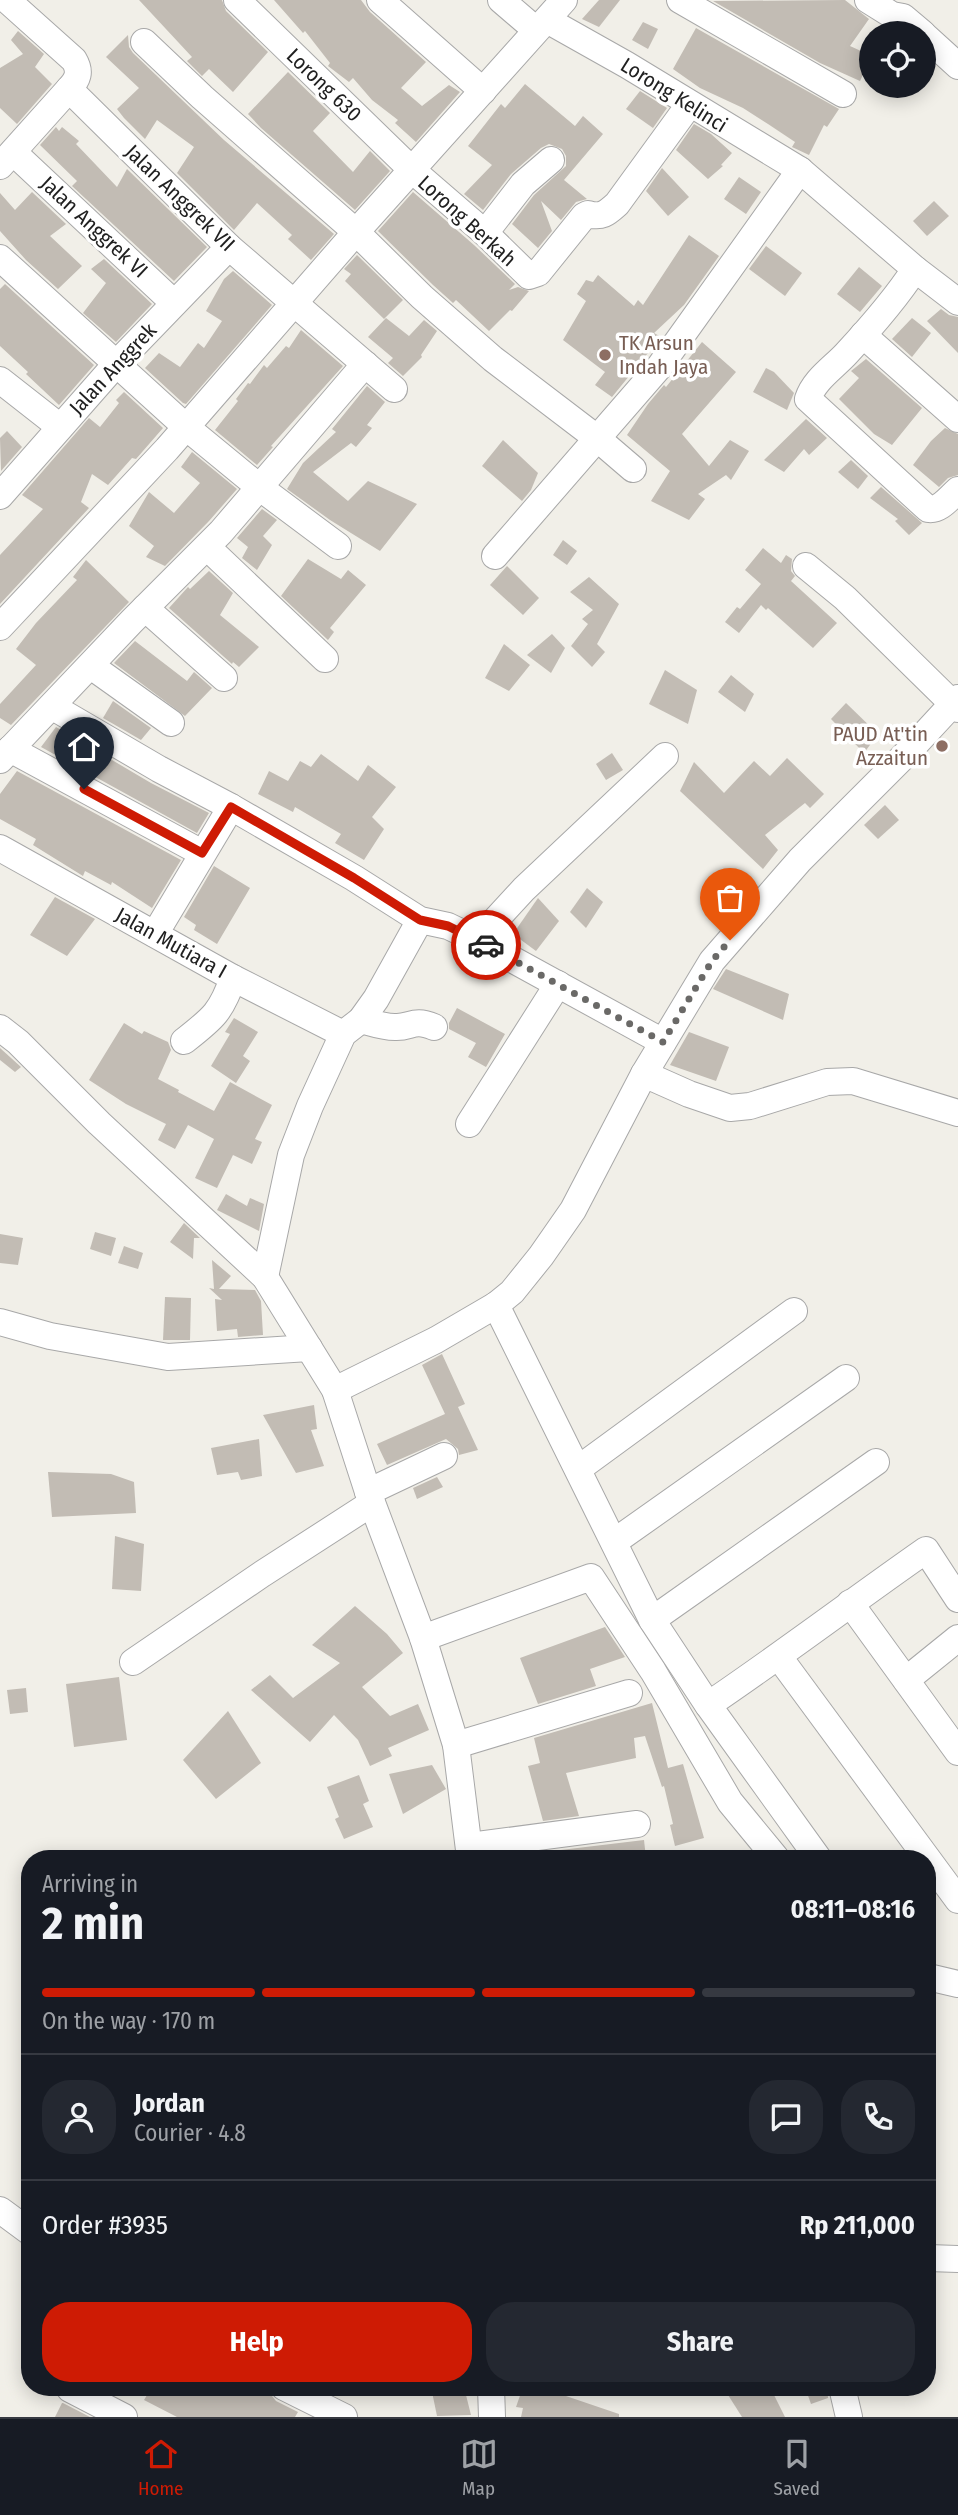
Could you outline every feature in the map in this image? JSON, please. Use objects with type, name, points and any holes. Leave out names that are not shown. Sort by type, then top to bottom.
[{"type":"street","name":"Lorong 630","points":[[237,0],[412,170]]},
{"type":"street","points":[[380,0],[483,91]]},
{"type":"street","name":"Lorong Kelinci","points":[[501,0],[542,25],[627,65],[800,170],[915,269],[958,302]]},
{"type":"street","points":[[0,627],[186,427],[564,0]]},
{"type":"street","points":[[680,0],[843,94]]},
{"type":"street","points":[[868,0],[892,15],[915,21]]},
{"type":"street","points":[[7,11],[74,60],[78,73],[76,81],[7,159]]},
{"type":"street","points":[[144,42],[493,359],[633,468]]},
{"type":"street","points":[[936,43],[958,66]]},
{"type":"street","name":"Jalan Anggrek VII","points":[[69,89],[229,247],[394,389]]},
{"type":"street","name":"Lorong Berkah","points":[[412,170],[485,233],[525,273],[529,276],[538,274],[584,216],[588,214],[598,217],[617,204],[689,105]]},
{"type":"street","name":"Jalan Anggrek VI","points":[[7,159],[174,303]]},
{"type":"street","points":[[485,233],[523,184],[551,160]]},
{"type":"street","points":[[495,556],[660,366],[800,170]]},
{"type":"street","name":"Jalan Anggrek","points":[[1,493],[117,363],[229,247]]},
{"type":"street","points":[[0,258],[186,427],[338,546]]},
{"type":"street","points":[[915,269],[901,291],[815,384],[808,399],[928,509],[940,507],[958,490]]},
{"type":"street","points":[[863,334],[958,419]]},
{"type":"street","points":[[202,853],[5,755],[207,547],[365,364]]},
{"type":"street","points":[[0,380],[60,427]]},
{"type":"street","points":[[207,547],[325,659]]},
{"type":"street","points":[[335,1390],[436,1340],[496,1306],[512,1292],[573,1210],[644,1073],[712,961],[800,860],[956,703],[845,598],[806,566]]},
{"type":"street","points":[[145,608],[224,678]]},
{"type":"street","points":[[91,666],[171,723]]},
{"type":"street","points":[[53,706],[159,769],[354,878],[420,920],[436,922],[477,940],[663,1042]]},
{"type":"street","points":[[477,940],[524,889],[665,756]]},
{"type":"street","points":[[155,934],[231,807]]},
{"type":"street","name":"Jalan Mutiara I","points":[[0,848],[233,978],[352,1027],[399,1028],[411,1023],[434,1027]]},
{"type":"street","points":[[265,1277],[291,1155],[310,1106],[352,1027],[376,999],[420,920]]},
{"type":"street","points":[[184,1041],[214,1018],[226,998],[233,978]]},
{"type":"street","points":[[469,1124],[558,984]]},
{"type":"street","points":[[0,1028],[18,1042],[99,1123],[265,1277],[335,1390],[370,1497],[423,1637],[456,1745],[470,1850]]},
{"type":"street","points":[[644,1073],[689,1094],[730,1108],[750,1106],[827,1082],[853,1081],[958,1113]]},
{"type":"street","points":[[496,1306],[652,1620],[812,1850]]},
{"type":"street","points":[[578,1469],[794,1311]]},
{"type":"street","points":[[0,1322],[50,1336],[168,1357],[309,1348]]},
{"type":"street","points":[[614,1542],[846,1378]]},
{"type":"street","points":[[133,1662],[370,1497],[444,1455]]},
{"type":"street","points":[[652,1620],[876,1462]]},
{"type":"street","points":[[708,1704],[779,1657],[850,1602],[926,1550],[958,1599]]},
{"type":"street","points":[[423,1637],[591,1577],[653,1671],[730,1802],[769,1850]]},
{"type":"street","points":[[850,1602],[958,1752]]},
{"type":"street","points":[[906,1680],[958,1638]]},
{"type":"street","points":[[779,1657],[921,1850]]},
{"type":"street","points":[[456,1745],[629,1693]]},
{"type":"street","points":[[482,1850],[637,1824]]},
{"type":"street","points":[[936,1870],[958,1900]]},
{"type":"street","points":[[936,1979],[958,1983]]},
{"type":"street","points":[[0,2210],[21,2225]]},
{"type":"street","points":[[936,2258],[958,2259]]},
{"type":"street","points":[[84,2396],[124,2417]]},
{"type":"street","points":[[295,2396],[311,2410],[344,2417]]},
{"type":"street","points":[[491,2396],[492,2417]]},
{"type":"street","points":[[844,2396],[849,2417]]},
{"type":"building","points":[[139,0],[222,0],[226,11],[268,52],[233,92],[209,69],[202,76],[187,61],[192,57]]},
{"type":"building","points":[[274,0],[361,0],[370,12],[426,62],[401,88],[422,106],[449,85],[460,92],[416,142],[395,123],[398,120],[372,100],[353,78],[349,82],[328,66],[330,63],[305,31],[303,33]]},
{"type":"building","points":[[599,0],[620,0],[599,27],[582,19]]},
{"type":"building","points":[[845,0],[869,19],[859,21],[859,33],[850,46],[859,50],[859,81],[820,63],[713,1]]},
{"type":"building","points":[[643,22],[658,29],[648,49],[632,40]]},
{"type":"building","points":[[696,28],[839,109],[827,127],[824,125],[809,155],[792,147],[795,142],[743,108],[700,88],[673,69]]},
{"type":"building","points":[[18,31],[44,54],[35,67],[52,84],[17,124],[0,108],[0,68],[23,54],[11,40]]},
{"type":"building","points":[[128,35],[129,47],[133,53],[224,140],[334,234],[311,260],[288,239],[292,235],[257,203],[234,230],[177,173],[194,147],[157,120],[145,139],[124,118],[117,109],[139,88],[106,57]]},
{"type":"building","points":[[288,72],[330,113],[313,131],[353,172],[370,151],[390,171],[355,210],[248,114]]},
{"type":"building","points":[[525,84],[575,126],[583,116],[603,134],[564,180],[587,199],[576,202],[561,220],[541,201],[552,231],[538,248],[512,224],[534,195],[566,166],[566,156],[562,149],[549,144],[541,148],[511,174],[483,210],[464,194],[492,165],[468,146],[501,104],[505,108]]},
{"type":"building","points":[[640,91],[667,108],[653,128],[626,109]]},
{"type":"building","points":[[694,124],[711,134],[732,153],[721,165],[723,166],[708,179],[676,150]]},
{"type":"building","points":[[56,127],[59,131],[62,127],[79,141],[76,144],[117,187],[127,169],[207,247],[174,281],[72,186],[77,181],[40,145]]},
{"type":"building","points":[[662,168],[689,197],[668,216],[646,191]]},
{"type":"building","points":[[739,177],[761,192],[746,214],[724,199]]},
{"type":"building","points":[[32,192],[66,224],[50,236],[82,266],[58,289],[26,260],[0,231],[0,193],[15,210]]},
{"type":"building","points":[[413,192],[515,284],[509,290],[518,287],[529,291],[512,311],[489,331],[456,300],[453,303],[433,285],[378,231]]},
{"type":"building","points":[[934,201],[949,216],[927,236],[913,221]]},
{"type":"building","points":[[689,235],[719,256],[684,305],[654,333],[661,337],[612,397],[595,385],[605,372],[563,340],[586,301],[577,294],[586,280],[593,282],[598,275],[634,306],[638,300],[643,305]]},
{"type":"building","points":[[766,246],[802,273],[785,296],[749,269]]},
{"type":"building","points":[[357,255],[403,300],[384,319],[345,281],[351,274],[344,269]]},
{"type":"building","points":[[104,259],[152,304],[116,342],[83,313],[106,283],[91,269]]},
{"type":"building","points":[[859,267],[882,286],[860,312],[837,294]]},
{"type":"building","points":[[233,271],[272,305],[186,404],[183,403],[145,368],[159,353],[180,367],[198,343],[204,348],[222,321],[206,311],[224,279]]},
{"type":"building","points":[[5,284],[94,365],[59,405],[0,346],[0,289]]},
{"type":"building","points":[[941,309],[958,317],[958,353],[927,321]]},
{"type":"building","points":[[386,318],[409,336],[424,320],[437,331],[422,357],[403,376],[388,363],[393,358],[368,337]]},
{"type":"building","points":[[912,318],[931,333],[912,357],[892,339]]},
{"type":"building","points":[[301,330],[343,366],[257,465],[215,430],[238,401],[236,399],[248,383],[250,384],[264,365],[267,368],[286,346],[289,348]]},
{"type":"building","points":[[702,342],[736,372],[682,434],[709,466],[730,440],[749,451],[731,480],[726,475],[698,494],[705,499],[689,520],[651,501],[670,471],[627,435],[648,404],[664,385],[666,387]]},
{"type":"building","points":[[866,359],[922,408],[892,445],[874,434],[839,399],[859,378],[851,371]]},
{"type":"building","points":[[766,368],[774,372],[794,393],[787,410],[753,392]]},
{"type":"building","points":[[367,386],[385,402],[367,425],[372,428],[356,447],[351,443],[313,472],[348,501],[368,481],[417,504],[380,551],[287,489],[303,463],[336,432],[332,429]]},
{"type":"building","points":[[124,392],[163,428],[108,485],[92,474],[81,502],[89,508],[0,604],[0,555],[43,509],[22,495],[89,418],[100,427]]},
{"type":"building","points":[[806,419],[827,438],[809,455],[804,449],[784,472],[764,460]]},
{"type":"building","points":[[945,428],[958,434],[958,475],[948,478],[939,487],[913,465]]},
{"type":"building","points":[[7,431],[22,447],[1,471],[0,438]]},
{"type":"building","points":[[503,440],[538,473],[531,490],[522,501],[482,466]]},
{"type":"building","points":[[192,452],[237,489],[165,566],[146,557],[154,546],[129,526],[149,492],[174,513],[200,483],[181,467]]},
{"type":"building","points":[[851,460],[868,476],[858,489],[838,472]]},
{"type":"building","points":[[881,487],[922,523],[909,535],[895,521],[898,519],[870,498]]},
{"type":"building","points":[[262,509],[277,520],[263,536],[272,545],[257,570],[242,558],[248,547],[237,538]]},
{"type":"building","points":[[563,540],[577,551],[567,565],[553,555]]},
{"type":"building","points":[[763,548],[781,563],[786,555],[792,559],[791,571],[795,576],[791,581],[837,623],[813,648],[768,608],[766,610],[761,605],[739,633],[725,622],[761,584],[745,570]]},
{"type":"building","points":[[308,559],[341,579],[348,570],[366,585],[330,628],[334,632],[328,640],[281,596]]},
{"type":"building","points":[[86,560],[129,602],[11,725],[0,718],[0,704],[36,665],[16,649],[36,623],[77,580],[73,577]]},
{"type":"building","points":[[507,566],[539,598],[523,615],[490,585]]},
{"type":"building","points":[[209,571],[233,593],[220,615],[259,647],[239,667],[233,662],[232,664],[169,608],[188,587],[190,589]]},
{"type":"building","points":[[589,577],[619,604],[597,644],[605,652],[592,667],[571,646],[588,624],[582,619],[593,610],[570,592]]},
{"type":"building","points":[[552,634],[565,648],[551,673],[527,655]]},
{"type":"building","points":[[135,641],[187,681],[194,672],[212,688],[185,716],[114,663]]},
{"type":"building","points":[[504,644],[530,665],[509,691],[485,678]]},
{"type":"building","points":[[665,670],[697,690],[688,724],[649,704]]},
{"type":"building","points":[[731,675],[754,694],[745,712],[718,692]]},
{"type":"building","points":[[113,701],[151,728],[141,740],[103,718]]},
{"type":"building","points":[[846,703],[878,734],[864,753],[831,719]]},
{"type":"building","points":[[56,727],[151,783],[209,813],[197,833],[41,747]]},
{"type":"building","points":[[612,753],[623,770],[606,780],[596,764]]},
{"type":"building","points":[[321,754],[358,781],[368,765],[396,787],[372,817],[384,829],[364,860],[335,843],[341,834],[295,807],[293,812],[258,794],[269,771],[288,781],[300,761],[311,767]]},
{"type":"building","points":[[787,758],[824,794],[810,808],[805,803],[765,835],[778,850],[763,869],[680,791],[694,762],[724,793],[754,761],[770,776]]},
{"type":"building","points":[[17,771],[181,860],[152,908],[112,882],[111,885],[85,871],[83,876],[33,845],[36,839],[0,819],[0,794]]},
{"type":"building","points":[[885,805],[899,820],[878,839],[864,825]]},
{"type":"building","points":[[214,866],[250,888],[217,944],[194,930],[196,925],[184,917]]},
{"type":"building","points":[[587,888],[603,902],[586,928],[570,912]]},
{"type":"building","points":[[55,897],[95,919],[67,956],[30,935]]},
{"type":"building","points":[[538,898],[559,921],[536,951],[513,934]]},
{"type":"building","points":[[726,969],[789,994],[783,1020],[713,989]]},
{"type":"building","points":[[457,1008],[505,1034],[486,1067],[468,1057],[476,1043],[449,1029],[449,1023]]},
{"type":"building","points":[[234,1018],[258,1032],[243,1056],[250,1061],[236,1083],[211,1066],[230,1034],[225,1032]]},
{"type":"building","points":[[124,1023],[142,1034],[144,1031],[168,1042],[171,1050],[158,1079],[179,1090],[178,1092],[214,1111],[230,1082],[272,1105],[255,1139],[262,1142],[252,1164],[233,1155],[217,1188],[195,1178],[214,1139],[188,1125],[175,1149],[158,1140],[166,1124],[126,1104],[89,1080]]},
{"type":"building","points":[[689,1032],[729,1047],[716,1081],[670,1065]]},
{"type":"building","points":[[0,1048],[21,1067],[15,1072],[0,1060]]},
{"type":"building","points":[[226,1194],[247,1206],[250,1198],[264,1204],[259,1231],[217,1210]]},
{"type":"building","points":[[184,1223],[200,1238],[194,1238],[193,1259],[170,1242]]},
{"type":"building","points":[[95,1232],[116,1238],[111,1256],[90,1249]]},
{"type":"building","points":[[0,1234],[23,1238],[18,1265],[0,1263]]},
{"type":"building","points":[[124,1246],[143,1253],[138,1269],[118,1263]]},
{"type":"building","points":[[212,1260],[231,1276],[219,1289],[255,1290],[261,1301],[263,1335],[238,1337],[237,1329],[217,1331],[215,1299],[222,1300],[209,1288],[214,1289]]},
{"type":"building","points":[[165,1297],[191,1298],[190,1340],[163,1340]]},
{"type":"building","points":[[442,1354],[465,1404],[458,1407],[478,1450],[459,1455],[458,1449],[446,1439],[387,1465],[377,1444],[445,1414],[422,1365]]},
{"type":"building","points":[[314,1405],[317,1429],[311,1430],[324,1466],[296,1473],[263,1415]]},
{"type":"building","points":[[259,1439],[262,1476],[241,1480],[238,1472],[217,1475],[211,1448]]},
{"type":"building","points":[[48,1472],[111,1474],[134,1482],[136,1513],[52,1517]]},
{"type":"building","points":[[437,1477],[443,1487],[417,1499],[413,1488]]},
{"type":"building","points":[[115,1536],[144,1544],[141,1591],[112,1589]]},
{"type":"building","points":[[355,1606],[387,1634],[403,1653],[362,1687],[390,1716],[418,1704],[429,1730],[388,1748],[392,1756],[370,1766],[358,1740],[334,1715],[310,1742],[251,1690],[270,1675],[293,1698],[340,1663],[312,1645]]},
{"type":"building","points":[[605,1627],[625,1657],[590,1669],[596,1686],[538,1704],[520,1658]]},
{"type":"building","points":[[119,1677],[127,1740],[74,1747],[66,1684]]},
{"type":"building","points":[[26,1688],[28,1712],[10,1714],[7,1690]]},
{"type":"building","points":[[652,1703],[668,1768],[683,1764],[704,1838],[675,1846],[664,1786],[662,1787],[645,1736],[634,1738],[636,1758],[566,1773],[579,1816],[543,1821],[528,1766],[540,1763],[534,1738]]},
{"type":"building","points":[[228,1711],[261,1763],[216,1799],[183,1760]]},
{"type":"building","points":[[432,1765],[446,1789],[403,1814],[389,1774]]},
{"type":"building","points":[[359,1775],[369,1801],[363,1804],[373,1827],[344,1839],[335,1819],[339,1817],[327,1787]]},
{"type":"building","points":[[644,1840],[645,1850],[561,1850]]},
{"type":"building","points":[[146,2396],[272,2396],[276,2401],[298,2412],[295,2417],[177,2417],[144,2400]]},
{"type":"building","points":[[433,2396],[466,2396],[471,2415],[437,2416]]},
{"type":"building","points":[[520,2396],[566,2396],[619,2414],[619,2417],[521,2417],[523,2408],[516,2407]]},
{"type":"building","points":[[729,2396],[774,2396],[785,2417],[742,2417]]},
{"type":"building","points":[[808,2396],[828,2396],[828,2398],[811,2404]]},
{"type":"building","points":[[63,2403],[90,2417],[55,2417]]},
{"type":"way so far","points":[[486,945],[663,1042],[712,961],[730,940]]},
{"type":"place","name":"TK Arsun Indah Jaya","points":[[605,355]]},
{"type":"place","name":"PAUD At'tin Azzaitun","points":[[942,746]]},
{"type":"route","points":[[84,789],[202,853],[231,807],[354,878],[420,920],[448,926],[486,945]]}]
